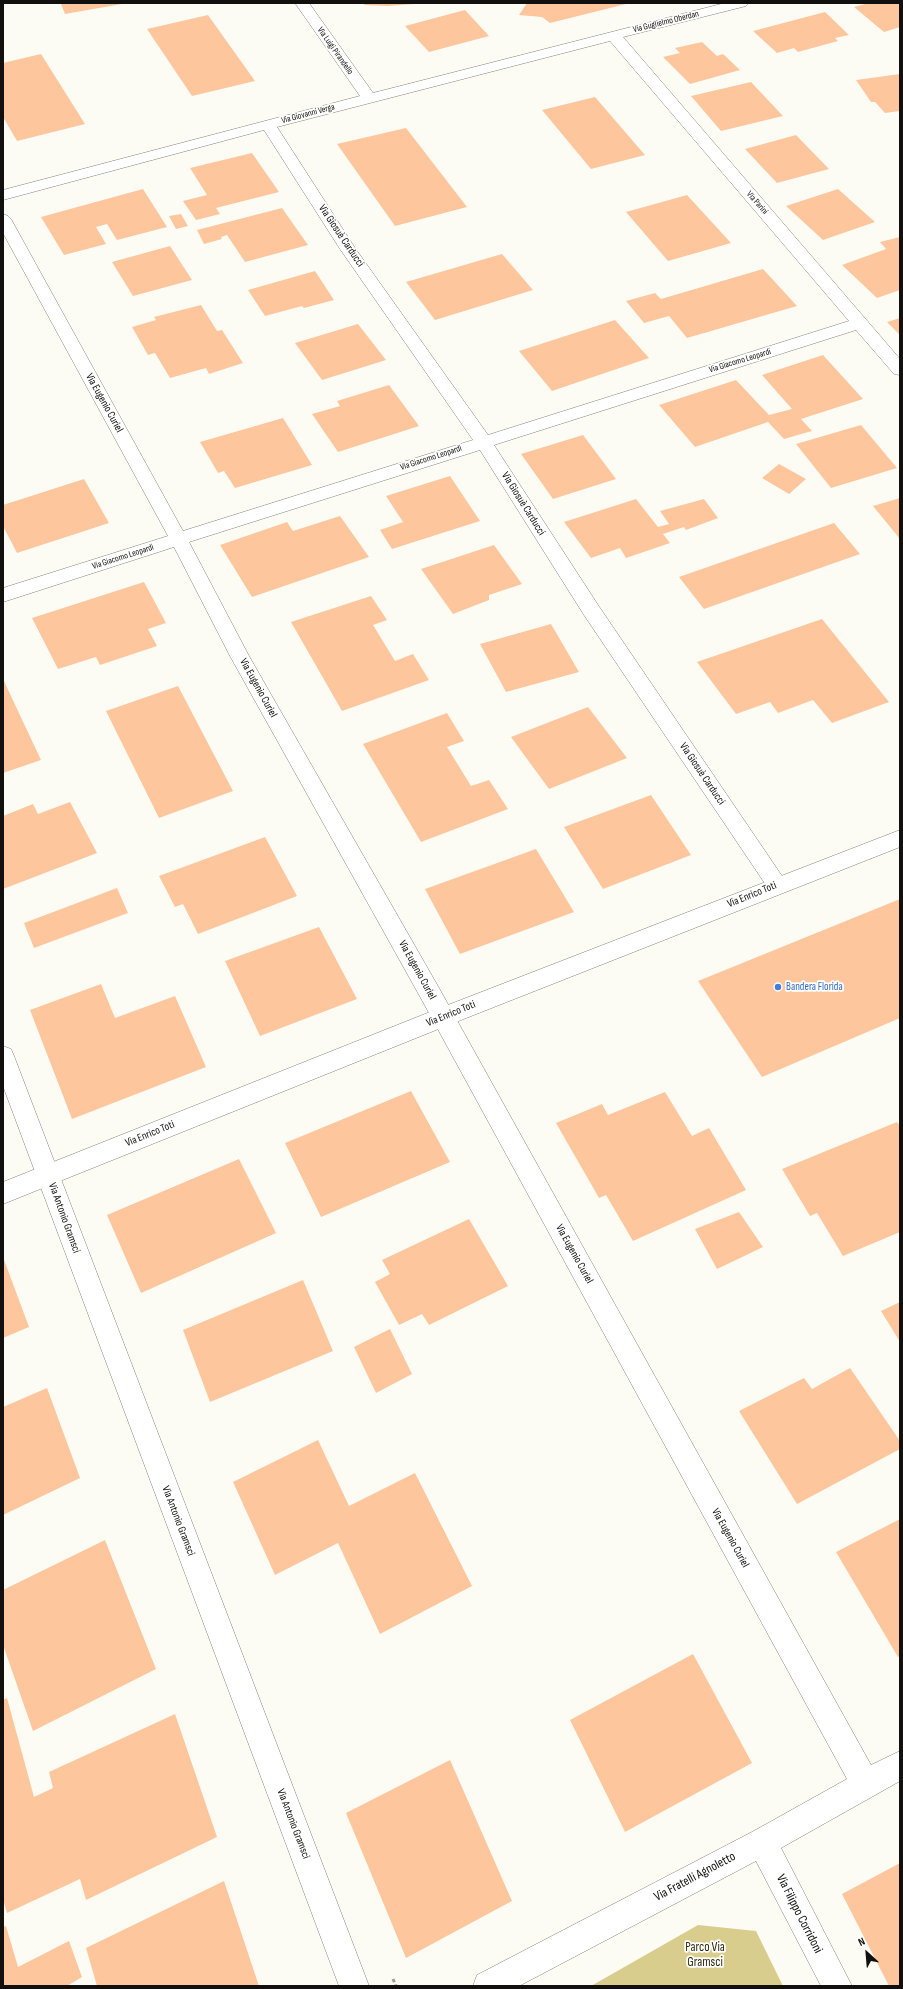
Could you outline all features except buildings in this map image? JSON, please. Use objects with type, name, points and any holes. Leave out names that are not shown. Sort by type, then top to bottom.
[{"type":"street","name":"Via Luigi Pirandello","points":[[302,3],[369,98]]},
{"type":"street","name":"Via Guglielmo Oberdan","points":[[614,36],[741,3]]},
{"type":"street","name":"Via Giovanni Verga","points":[[3,195],[369,98],[614,36]]},
{"type":"street","name":"Via Parini","points":[[614,36],[900,370]]},
{"type":"street","name":"Via Giosuè Carducci","points":[[268,125],[348,249],[484,442],[590,610],[777,885]]},
{"type":"street","name":"Via Eugenio Curiel","points":[[3,220],[178,539],[240,656],[443,1017],[866,1784]]},
{"type":"street","name":"Via Giacomo Leopardi","points":[[3,595],[860,323]]},
{"type":"street","name":"Via Enrico Toti","points":[[3,1193],[443,1017],[900,838]]},
{"type":"street","name":"Via Antonio Gramsci","points":[[3,1056],[354,1986]]},
{"type":"street","name":"Via Fratelli Agnoletto","points":[[488,1986],[762,1842],[900,1765]]},
{"type":"street","name":"Via Filippo Corridoni","points":[[762,1842],[837,1986]]},
{"type":"path","points":[[390,1971],[396,1986]]},
{"type":"green space","name":"Parco Via Gramsci","points":[[698,1925],[756,1931],[783,1986],[591,1986]]},
{"type":"place","name":"Bandera Florida","points":[[778,987]]}]
